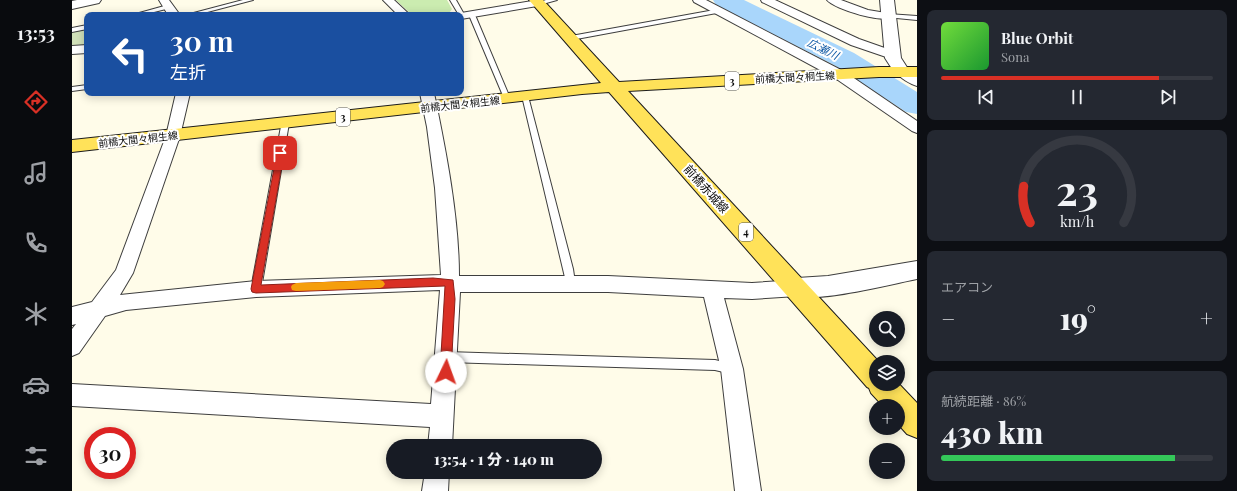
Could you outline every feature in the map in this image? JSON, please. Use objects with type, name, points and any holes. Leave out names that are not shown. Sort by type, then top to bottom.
[{"type":"main road","name":"前橋赤城線","points":[[538,1],[869,370]]},
{"type":"main road","name":"3","points":[[845,74],[910,72]]},
{"type":"main road","name":"前橋大間々桐生線","points":[[72,146],[285,123],[429,100],[508,98],[582,89],[845,74]]},
{"type":"main road","points":[[887,391],[917,424]]},
{"type":"street","points":[[72,5],[94,0]]},
{"type":"street","points":[[388,0],[401,12]]},
{"type":"street","points":[[698,0],[845,74],[917,128]]},
{"type":"street","points":[[766,0],[855,42],[892,55]]},
{"type":"street","points":[[832,0],[852,10],[874,16],[888,16]]},
{"type":"street","points":[[887,0],[892,55],[894,62],[910,72],[917,82]]},
{"type":"street","points":[[465,16],[538,1]]},
{"type":"street","points":[[72,50],[84,49]]},
{"type":"street","points":[[72,346],[124,273],[173,136],[182,96]]},
{"type":"street","points":[[429,100],[443,188],[450,264],[447,357],[441,439]]},
{"type":"street","points":[[72,316],[113,304],[126,302],[256,289],[433,282],[471,285],[570,283],[712,288],[752,291],[828,286],[917,270]]},
{"type":"street","points":[[712,288],[732,369],[748,491]]},
{"type":"street","points":[[72,395],[443,416]]},
{"type":"street","points":[[435,491],[436,479]]},
{"type":"lane","points":[[201,12],[250,0]]},
{"type":"lane","points":[[453,0],[462,12]]},
{"type":"lane","points":[[538,1],[554,0]]},
{"type":"lane","points":[[148,12],[169,7]]},
{"type":"lane","points":[[571,38],[720,11]]},
{"type":"lane","points":[[465,16],[508,98]]},
{"type":"lane","points":[[888,16],[917,18]]},
{"type":"lane","points":[[72,30],[84,27]]},
{"type":"lane","points":[[72,89],[84,87]]},
{"type":"lane","points":[[525,96],[568,269],[570,283]]},
{"type":"lane","points":[[256,289],[285,123]]},
{"type":"lane","points":[[447,357],[715,366],[732,369]]},
{"type":"green space","points":[[396,0],[447,0],[452,9],[450,12],[409,12]]},
{"type":"green space","points":[[84,29],[84,46],[72,47],[72,32]]},
{"type":"waterway","name":"広瀬川","points":[[725,0],[844,59],[917,105]]},
{"type":"slow traffic","points":[[296,287],[380,284]]},
{"type":"route","points":[[280,153],[256,289],[433,282],[450,283],[446,372]]}]
